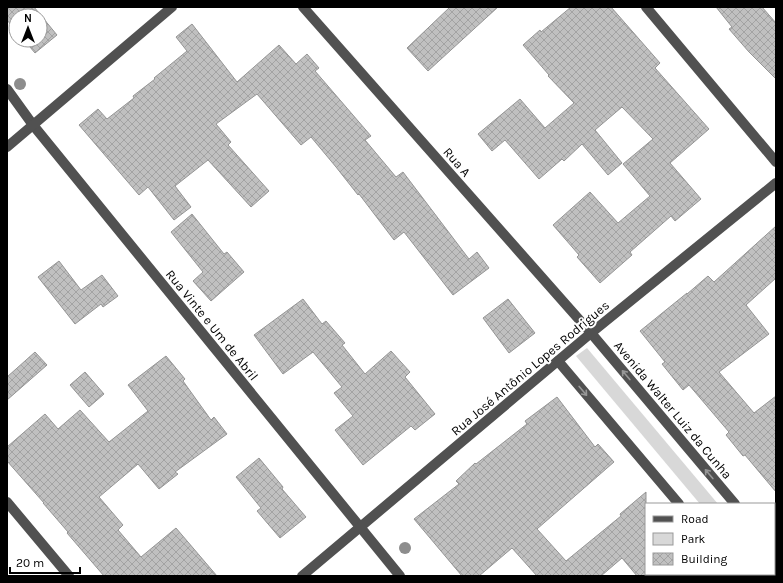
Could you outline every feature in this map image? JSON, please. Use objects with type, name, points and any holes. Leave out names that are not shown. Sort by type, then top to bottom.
[{"type":"street","points":[[7,147],[172,7]]},
{"type":"street","name":"Rua A","points":[[303,7],[591,334]]},
{"type":"street","points":[[646,7],[776,162]]},
{"type":"street","name":"Rua Vinte e Um de Abril","points":[[7,89],[33,125],[400,576]]},
{"type":"street","name":"Rua José Antônio Lopes Rodrigues","points":[[302,576],[558,361],[776,184]]},
{"type":"street","name":"Avenida Walter Luiz da Cunha","points":[[591,334],[734,503]]},
{"type":"street","points":[[558,361],[678,503]]},
{"type":"street","points":[[7,502],[69,576]]},
{"type":"green space","points":[[587,348],[717,503],[699,503],[576,356]]},
{"type":"building","points":[[7,7],[35,8],[8,8],[8,21]]},
{"type":"building","points":[[450,7],[498,7],[428,71],[407,48]]},
{"type":"building","points":[[571,7],[611,7],[660,63],[655,68],[709,129],[670,163],[701,199],[675,221],[671,216],[630,252],[632,255],[600,283],[577,257],[579,255],[553,225],[590,192],[618,223],[650,196],[623,164],[653,139],[622,107],[595,130],[622,163],[608,175],[582,144],[564,161],[562,159],[539,179],[505,140],[492,151],[478,134],[520,99],[545,128],[574,103],[548,76],[549,75],[523,45],[540,30],[541,32]]},
{"type":"building","points":[[716,7],[762,7],[776,23],[776,79],[729,29],[732,27]]},
{"type":"building","points":[[48,24],[57,35],[48,42]]},
{"type":"building","points":[[192,24],[237,82],[279,45],[296,64],[307,54],[319,68],[315,71],[371,136],[365,140],[396,177],[403,172],[469,259],[477,252],[489,268],[453,295],[404,232],[394,240],[359,194],[358,195],[311,137],[301,145],[257,94],[216,124],[231,142],[228,145],[269,191],[251,207],[208,160],[175,186],[191,207],[174,220],[148,187],[139,195],[79,125],[98,109],[107,119],[134,98],[133,96],[187,51],[176,37]]},
{"type":"building","points":[[31,48],[41,48],[35,53]]},
{"type":"building","points":[[192,214],[224,254],[227,252],[244,272],[211,301],[193,281],[203,272],[171,232]]},
{"type":"building","points":[[776,226],[776,278],[746,305],[769,334],[719,372],[754,413],[776,396],[776,492],[745,455],[743,456],[726,435],[729,432],[689,385],[683,390],[662,364],[665,362],[640,331],[708,276],[714,282]]},
{"type":"building","points":[[59,261],[81,290],[102,275],[118,296],[103,307],[101,304],[75,324],[38,277]]},
{"type":"building","points":[[303,299],[322,324],[326,321],[345,343],[342,345],[365,374],[391,351],[410,372],[405,377],[435,414],[415,430],[411,426],[363,465],[335,430],[353,416],[334,393],[342,387],[313,352],[283,374],[254,335]]},
{"type":"building","points":[[508,299],[535,333],[509,353],[483,318]]},
{"type":"building","points":[[35,352],[47,365],[7,400],[7,377]]},
{"type":"building","points":[[166,356],[185,379],[183,381],[211,420],[214,417],[227,434],[175,472],[178,474],[159,489],[138,464],[99,497],[123,525],[118,530],[141,557],[176,528],[217,576],[104,576],[67,533],[68,532],[44,503],[7,461],[7,447],[45,414],[58,429],[80,410],[109,442],[148,411],[128,385]]},
{"type":"building","points":[[85,372],[104,394],[89,407],[70,385]]},
{"type":"building","points":[[557,397],[595,447],[598,444],[614,462],[537,529],[566,561],[621,516],[620,514],[646,492],[646,576],[637,576],[622,558],[601,576],[537,576],[512,548],[479,576],[462,576],[414,519],[459,484],[456,481],[475,463],[476,464],[527,424],[525,421]]},
{"type":"building","points":[[259,458],[283,487],[282,489],[306,517],[280,538],[257,511],[261,508],[236,477]]}]
